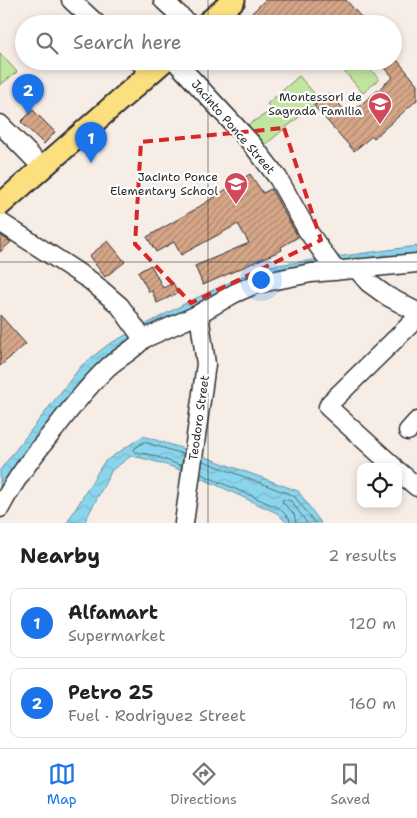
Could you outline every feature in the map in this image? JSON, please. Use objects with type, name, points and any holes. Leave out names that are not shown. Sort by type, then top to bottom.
[{"type":"main road","points":[[216,15],[234,0]]},
{"type":"main road","points":[[0,205],[43,168],[146,70]]},
{"type":"street","points":[[71,0],[87,15]]},
{"type":"street","points":[[163,0],[179,15]]},
{"type":"street","name":"Jacinto Ponce Street","points":[[183,70],[251,143],[278,178],[307,230],[336,271]]},
{"type":"street","points":[[0,124],[43,168]]},
{"type":"street","points":[[0,222],[91,281],[120,306],[144,339]]},
{"type":"street","points":[[0,508],[12,484],[24,467],[66,415],[109,366],[138,346],[144,339],[200,314],[235,293],[256,284],[356,268],[417,263]]},
{"type":"street","points":[[356,268],[369,283],[387,296],[417,312]]},
{"type":"street","name":"Teodoro Street","points":[[184,523],[206,364],[200,314]]},
{"type":"street","points":[[390,463],[328,407],[417,318]]},
{"type":"street","points":[[402,474],[417,487]]},
{"type":"highlighted area","points":[[284,128],[321,240],[191,303],[135,244],[141,142]]},
{"type":"green space","points":[[0,53],[17,72],[0,85]]},
{"type":"green space","points":[[343,70],[371,70],[379,79],[363,93]]},
{"type":"green space","points":[[299,76],[320,100],[261,148],[243,128],[272,110],[267,104]]},
{"type":"water","points":[[417,246],[417,257],[301,269],[145,333],[0,493],[0,470],[82,365],[109,344],[188,302],[262,267]]},
{"type":"water","points":[[143,436],[298,491],[321,523],[287,523],[277,513],[205,480],[168,465],[131,456],[112,470],[84,523],[67,523],[104,462]]},
{"type":"building","points":[[265,0],[346,0],[359,15],[250,15]]},
{"type":"building","points":[[402,66],[417,84],[417,100],[374,138],[372,136],[354,151],[314,106],[329,93],[349,115],[393,77],[387,70],[402,70]]},
{"type":"building","points":[[33,110],[55,132],[44,144],[21,122]]},
{"type":"building","points":[[250,174],[263,193],[271,189],[298,237],[281,247],[282,250],[203,285],[195,266],[249,243],[238,224],[181,255],[174,242],[156,252],[147,237]]},
{"type":"building","points":[[0,235],[11,242],[0,252]]},
{"type":"building","points":[[108,241],[125,262],[105,277],[89,256]]},
{"type":"building","points":[[151,265],[163,288],[173,283],[178,293],[157,303],[152,291],[149,292],[138,272]]},
{"type":"building","points":[[0,315],[26,344],[0,366]]},
{"type":"place","name":"Petro 25","points":[[28,115]]},
{"type":"place","name":"Montessori de Sagrada Familia","points":[[380,125]]},
{"type":"place","name":"Alfamart","points":[[91,163]]},
{"type":"place","name":"Jacinto Ponce Elementary School","points":[[236,205]]}]
